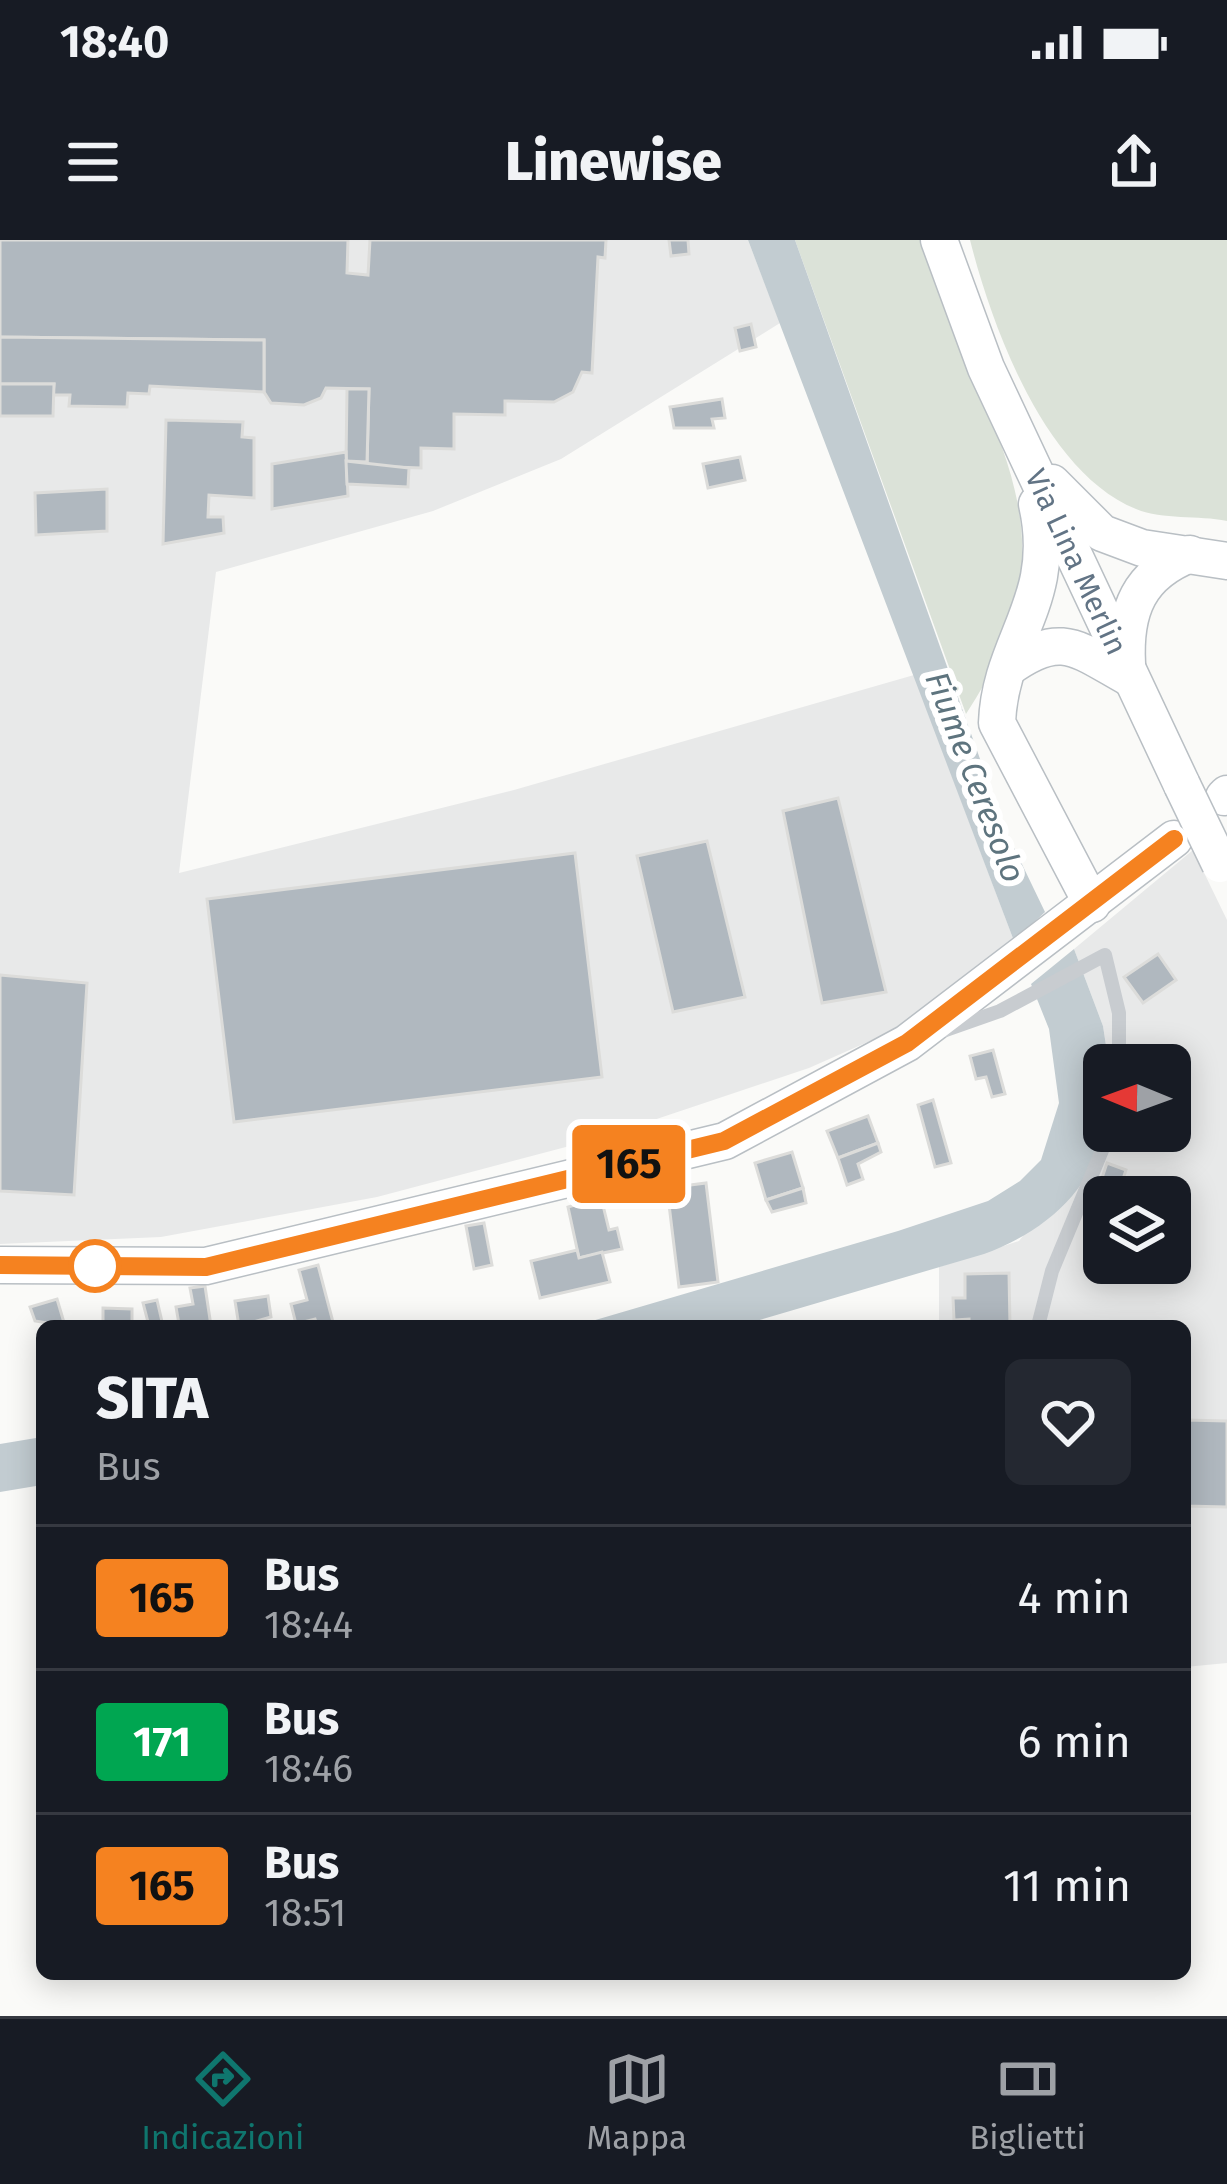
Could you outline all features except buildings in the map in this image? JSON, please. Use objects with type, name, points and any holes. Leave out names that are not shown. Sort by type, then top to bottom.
[{"type":"main road","name":"Via Lina Merlin","points":[[940,240],[963,314],[1128,677],[1223,871]]},
{"type":"main road","points":[[1021,443],[1076,513],[1102,533],[1142,548],[1227,561]]},
{"type":"main road","points":[[1021,443],[1043,548],[1040,588],[998,692],[997,723],[1092,904]]},
{"type":"main road","points":[[1008,668],[1036,648],[1057,643],[1128,677],[1129,613],[1141,587],[1160,566],[1190,554]]},
{"type":"main road","points":[[0,1265],[206,1267],[724,1141],[995,996],[1092,904],[1174,839]]},
{"type":"lane","points":[[995,996],[1105,955],[1119,1013],[1119,1044]]},
{"type":"lane","points":[[1039,1320],[1052,1271],[1101,1152]]},
{"type":"shaded area","points":[[0,240],[748,240],[780,323],[561,459],[433,511],[216,572],[179,873],[514,790],[914,675],[1014,941],[906,1025],[809,1068],[600,1138],[377,1197],[161,1237],[0,1244]]},
{"type":"shaded area","points":[[795,240],[925,240],[945,306],[992,421],[1011,474],[1021,528],[1020,585],[1003,646],[966,714]]},
{"type":"shaded area","points":[[970,240],[1227,240],[1227,521],[1136,509],[1104,490],[1075,464],[1049,431],[1008,354]]},
{"type":"shaded area","points":[[1193,850],[1227,920],[1227,1663],[1191,1666],[1191,1320],[939,1320],[939,1267],[1019,1241],[1088,1152],[1191,1152],[1191,1044],[1106,1044],[1074,949]]},
{"type":"water","name":"Fiume Ceresolo","points":[[748,240],[795,240],[1005,829],[1045,912],[1014,941]]},
{"type":"water","points":[[1074,949],[1106,1044],[1083,1044],[1083,1152],[1098,1152],[1075,1192],[1025,1235],[984,1254],[759,1320],[595,1320],[898,1231],[988,1201],[1020,1181],[1041,1160],[1059,1103],[1049,1029],[1031,984]]},
{"type":"water","points":[[36,1438],[36,1486],[0,1492],[0,1444]]},
{"type":"bus line","name":"165","points":[[0,1265],[206,1267],[724,1141],[907,1043],[1174,839]]}]
